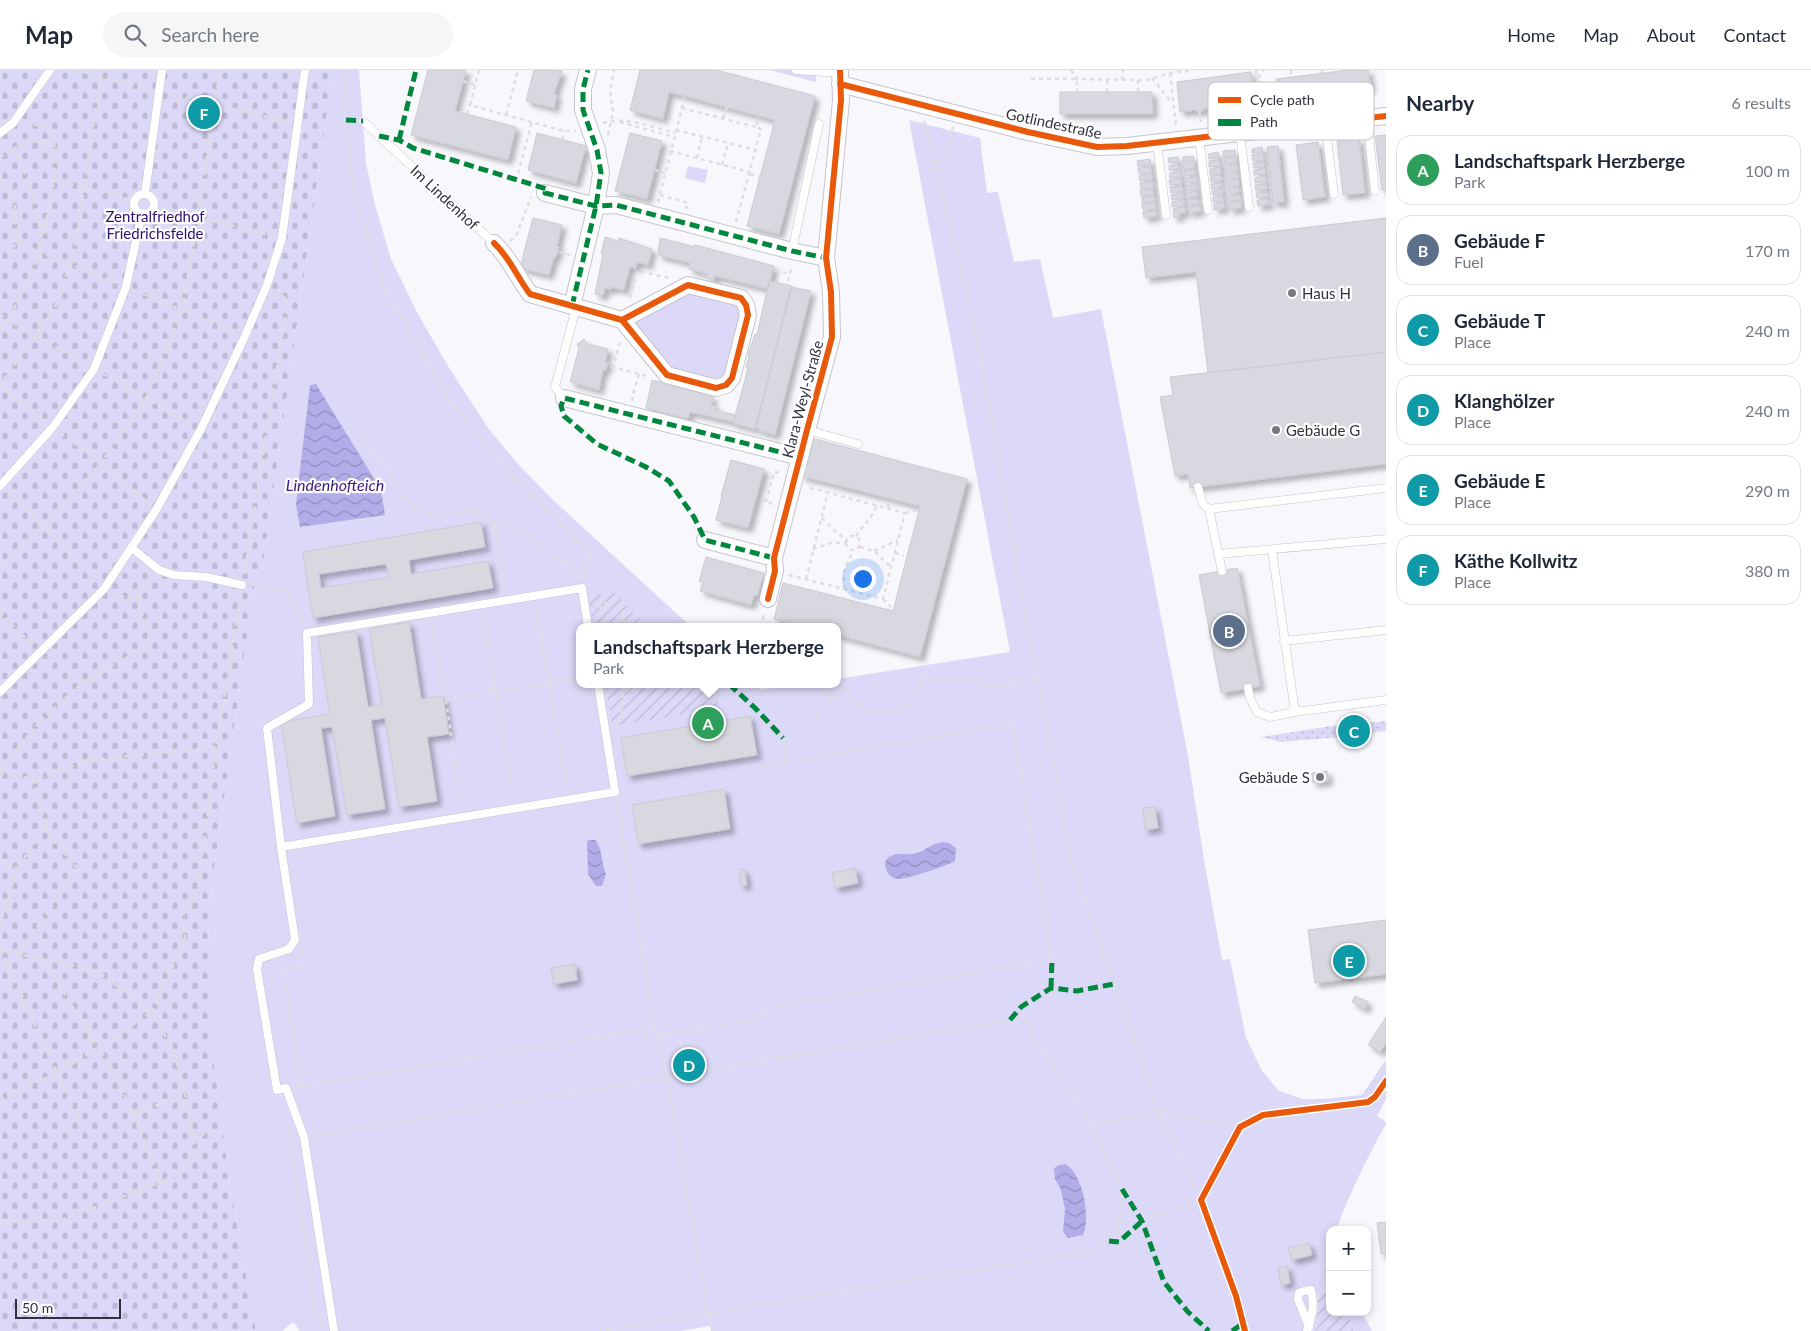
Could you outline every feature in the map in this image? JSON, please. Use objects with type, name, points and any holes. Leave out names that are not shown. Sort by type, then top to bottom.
[{"type":"street","points":[[574,307],[596,206],[601,173],[595,126],[583,110],[582,98],[588,70]]},
{"type":"street","name":"Gotlindestraße","points":[[840,76],[1028,132],[1097,147],[1157,143],[1208,131]]},
{"type":"street","name":"Klara-Weyl-Straße","points":[[768,599],[774,564],[793,483],[832,337],[831,292],[826,258],[841,100],[840,76]]},
{"type":"street","points":[[539,193],[596,206],[616,205],[792,251],[826,258]]},
{"type":"street","name":"Im Lindenhof","points":[[496,245],[514,267],[530,294],[624,321]]},
{"type":"street","points":[[688,285],[741,298],[746,305],[748,315],[732,378],[726,385],[716,388],[667,375],[624,321],[688,285]]},
{"type":"street","name":"Klara-Weyl-Straße","points":[[564,398],[800,457]]},
{"type":"street","points":[[705,540],[774,564]]},
{"type":"lane","points":[[0,133],[13,123],[50,70]]},
{"type":"lane","points":[[145,194],[162,70]]},
{"type":"lane","points":[[0,692],[104,589],[156,510],[201,429],[267,285],[282,238],[305,70]]},
{"type":"lane","points":[[796,70],[840,76]]},
{"type":"lane","name":"Im Lindenhof","points":[[363,121],[496,245]]},
{"type":"lane","points":[[792,251],[819,124]]},
{"type":"lane","points":[[1200,132],[1208,210]]},
{"type":"lane","points":[[1241,140],[1249,206]]},
{"type":"lane","points":[[1328,140],[1334,194]]},
{"type":"lane","points":[[1369,140],[1375,191]]},
{"type":"lane","points":[[1157,143],[1166,215]]},
{"type":"lane","points":[[145,194],[151,196],[153,206],[148,212],[142,213],[137,210],[134,201],[139,196],[145,194]]},
{"type":"lane","points":[[1,485],[53,427],[94,369],[126,287],[142,213]]},
{"type":"lane","points":[[564,398],[555,387],[574,307]]},
{"type":"lane","points":[[806,430],[858,444]]},
{"type":"lane","points":[[1198,487],[1203,504],[1209,509],[1222,571]]},
{"type":"lane","points":[[1209,509],[1386,488]]},
{"type":"lane","points":[[1218,554],[1386,539]]},
{"type":"lane","points":[[132,548],[159,570],[174,575],[206,577],[242,585]]},
{"type":"lane","points":[[1272,550],[1295,712]]},
{"type":"lane","points":[[334,1331],[304,1138],[286,1088],[277,1090],[257,969],[259,959],[289,950],[295,940],[281,847],[267,728],[309,704],[307,633],[582,588],[587,623]]},
{"type":"lane","points":[[1284,641],[1386,630]]},
{"type":"lane","points":[[281,847],[615,792],[599,688]]},
{"type":"lane","points":[[1248,688],[1250,698],[1257,712],[1270,717],[1386,700]]},
{"type":"path","points":[[0,79],[3,70]]},
{"type":"path","points":[[76,70],[288,122]]},
{"type":"path","points":[[102,70],[74,253],[54,310],[0,386],[101,463],[156,510]]},
{"type":"path","points":[[0,567],[44,526],[101,463],[146,399],[182,310],[220,70]]},
{"type":"path","points":[[346,70],[345,108],[352,180],[359,210],[383,285],[448,401],[516,480],[589,552],[584,578],[507,521],[492,524]]},
{"type":"path","points":[[467,114],[478,70]]},
{"type":"path","points":[[506,115],[518,70]]},
{"type":"path","points":[[608,138],[613,112],[610,91],[614,70]]},
{"type":"path","points":[[1070,70],[1077,79],[1077,92]]},
{"type":"path","points":[[1122,80],[1123,70]]},
{"type":"path","points":[[1031,79],[1138,80],[1193,70]]},
{"type":"path","points":[[1256,70],[1257,82]]},
{"type":"path","points":[[1257,79],[1264,70]]},
{"type":"path","points":[[1291,70],[1292,77]]},
{"type":"path","points":[[1170,73],[1176,129]]},
{"type":"path","points":[[1152,78],[1173,104]]},
{"type":"path","points":[[1106,80],[1107,92]]},
{"type":"path","points":[[1138,80],[1138,92]]},
{"type":"path","points":[[463,81],[475,85]]},
{"type":"path","points":[[659,198],[685,96]]},
{"type":"path","points":[[470,105],[564,131],[572,132],[612,120],[632,122],[675,133],[702,136],[756,150]]},
{"type":"path","points":[[723,118],[726,107]]},
{"type":"path","points":[[682,108],[761,129],[738,217]]},
{"type":"path","points":[[1199,111],[1200,132]]},
{"type":"path","points":[[0,330],[27,284],[40,252],[54,180],[55,138],[53,132],[44,126],[29,122],[18,116]]},
{"type":"path","points":[[756,127],[759,116]]},
{"type":"path","points":[[924,120],[972,310],[1071,858],[1159,1114],[1201,1200],[1236,1296],[1245,1331]]},
{"type":"path","points":[[516,181],[532,122]]},
{"type":"path","points":[[935,161],[944,160],[953,127]]},
{"type":"path","points":[[562,140],[564,131]]},
{"type":"path","points":[[697,158],[702,136]]},
{"type":"path","points":[[0,157],[13,149],[36,140],[54,147]]},
{"type":"path","points":[[722,165],[728,144]]},
{"type":"path","points":[[13,149],[30,183],[38,208],[42,240]]},
{"type":"path","points":[[670,151],[760,177]]},
{"type":"path","points":[[655,170],[665,173]]},
{"type":"path","points":[[0,177],[15,200],[16,242],[6,266],[0,270]]},
{"type":"path","points":[[54,180],[134,201]]},
{"type":"path","points":[[496,245],[510,242],[517,234],[539,193]]},
{"type":"path","points":[[153,206],[282,238]]},
{"type":"path","points":[[16,242],[229,330]]},
{"type":"path","points":[[648,376],[613,367],[637,271],[674,279]]},
{"type":"path","points":[[775,271],[790,274]]},
{"type":"path","points":[[0,1099],[58,1073],[152,1012],[183,944],[185,937],[182,917],[198,890],[216,747],[288,300],[267,285]]},
{"type":"path","points":[[0,314],[8,319]]},
{"type":"path","points":[[633,415],[635,407],[632,397],[639,374]]},
{"type":"path","points":[[357,429],[369,448],[387,468],[403,498],[414,506],[435,515],[477,510],[492,524],[495,531],[506,600]]},
{"type":"path","points":[[766,502],[774,472]]},
{"type":"path","points":[[793,483],[905,513],[916,510]]},
{"type":"path","points":[[1,485],[44,526],[104,589],[123,597],[137,598]]},
{"type":"path","points":[[806,579],[828,492]]},
{"type":"path","points":[[761,500],[774,504]]},
{"type":"path","points":[[888,508],[889,500]]},
{"type":"path","points":[[856,537],[862,525],[874,514],[877,505]]},
{"type":"path","points":[[883,599],[905,513]]},
{"type":"path","points":[[821,518],[847,542],[848,549],[853,550],[860,547],[874,551],[891,567]]},
{"type":"path","points":[[813,549],[831,543],[847,542],[851,537],[856,537]]},
{"type":"path","points":[[856,537],[860,542],[860,547]]},
{"type":"path","points":[[874,551],[898,540]]},
{"type":"path","points":[[844,589],[844,571],[853,550]]},
{"type":"path","points":[[895,554],[904,556]]},
{"type":"path","points":[[774,564],[806,579],[883,599],[891,607]]},
{"type":"path","points":[[137,598],[159,570]]},
{"type":"path","points":[[242,585],[255,584],[270,587],[283,591],[292,597],[307,633]]},
{"type":"path","points":[[534,596],[567,791]]},
{"type":"path","points":[[0,769],[42,720],[87,680],[143,650],[149,638],[137,598]]},
{"type":"path","points":[[585,607],[616,602],[622,608],[624,623]]},
{"type":"path","points":[[481,604],[513,799]]},
{"type":"path","points":[[600,605],[603,623]]},
{"type":"path","points":[[0,612],[40,653]]},
{"type":"path","points":[[428,614],[431,618],[446,700],[461,808]]},
{"type":"path","points":[[822,688],[836,697],[841,690],[872,711],[901,710],[918,689],[924,675],[938,681],[972,678],[988,688],[1037,678]]},
{"type":"path","points":[[446,700],[576,679]]},
{"type":"path","points":[[605,724],[620,722],[624,691],[632,688]]},
{"type":"path","points":[[814,721],[833,695]]},
{"type":"path","points":[[656,1036],[751,1020],[773,1007],[1052,959],[1012,724],[759,766]]},
{"type":"path","points":[[783,738],[786,761]]},
{"type":"path","points":[[0,773],[34,779],[90,760],[216,747]]},
{"type":"path","points":[[19,954],[77,868],[53,840],[46,826],[34,779]]},
{"type":"path","points":[[615,792],[656,1036],[667,1077],[708,1314],[714,1331]]},
{"type":"path","points":[[0,925],[17,868],[46,826]]},
{"type":"path","points":[[0,860],[17,868]]},
{"type":"path","points":[[302,947],[305,965],[283,969],[301,1086],[655,1028]]},
{"type":"path","points":[[0,1222],[62,1220],[161,1182],[181,1170],[196,1152],[186,1094],[174,1052],[152,1012],[100,974],[86,968],[1,950]]},
{"type":"path","points":[[1,950],[82,1128]]},
{"type":"path","points":[[42,958],[118,1079],[161,1182]]},
{"type":"path","points":[[304,1138],[1019,1018],[1025,1022],[1091,1125],[1122,1189],[1121,1211],[1117,1230],[1109,1241],[1096,1250],[600,1331]]},
{"type":"path","points":[[1142,1221],[1201,1200],[1240,1127],[1263,1114],[1368,1102],[1375,1097],[1386,1082]]},
{"type":"path","points":[[133,1115],[186,1094]]},
{"type":"path","points":[[295,1112],[289,1129],[316,1313],[325,1331]]},
{"type":"path","points":[[1091,1125],[1159,1114],[1240,1127]]},
{"type":"path","points":[[193,1136],[220,1132]]},
{"type":"green space","name":"Zentralfriedhof Friedrichsfelde","points":[[0,70],[333,70],[262,571],[256,574],[212,884],[208,942],[208,994],[229,1179],[256,1331],[0,1331]]},
{"type":"green space","points":[[333,70],[359,70],[366,163],[375,205],[391,259],[418,314],[448,366],[488,428],[518,464],[551,498],[687,623],[576,623],[576,688],[759,688],[761,690],[773,688],[841,688],[841,678],[1010,652],[909,120],[980,138],[987,193],[998,192],[1014,262],[1040,259],[1053,318],[1101,309],[1188,756],[1222,960],[1230,959],[1246,1038],[1262,1071],[1279,1091],[1303,1099],[1362,1095],[1386,1062],[1386,1099],[1377,1116],[1386,1124],[1359,1176],[1338,1226],[1326,1226],[1326,1290],[1319,1291],[1315,1331],[711,1331],[710,1326],[681,1331],[300,1331],[293,1322],[282,1331],[256,1331],[229,1179],[213,1058],[208,994],[208,942],[212,884],[256,574],[262,571]]},
{"type":"green space","points":[[769,70],[816,70],[816,82]]},
{"type":"green space","points":[[688,166],[708,170],[705,183],[685,178]]},
{"type":"green space","points":[[690,290],[742,307],[732,367],[721,381],[671,370],[635,329],[634,322]]},
{"type":"green space","points":[[614,592],[643,623],[593,623],[588,597]]},
{"type":"green space","points":[[606,688],[706,688],[725,708],[613,726]]},
{"type":"green space","points":[[1386,721],[1386,731],[1368,733],[1367,723]]},
{"type":"green space","points":[[1339,725],[1341,737],[1281,742],[1261,737]]},
{"type":"green space","points":[[1326,1290],[1326,1316],[1348,1316],[1354,1331],[1315,1331],[1319,1291]]},
{"type":"green space","points":[[1348,1316],[1364,1316],[1372,1331],[1354,1331]]},
{"type":"water","name":"Lindenhofteich","points":[[316,384],[381,490],[385,515],[300,527],[296,504],[310,385]]},
{"type":"water","points":[[595,840],[601,851],[606,874],[602,886],[596,886],[588,874],[587,842]]},
{"type":"water","points":[[943,842],[949,843],[956,848],[955,861],[928,872],[900,879],[891,877],[886,870],[887,858],[891,856],[918,853]]},
{"type":"water","points":[[1065,1164],[1077,1176],[1086,1207],[1083,1235],[1068,1238],[1063,1232],[1065,1209],[1061,1190],[1055,1179],[1054,1168]]},
{"type":"building","points":[[428,70],[466,70],[455,111],[516,127],[508,160],[411,135]]},
{"type":"building","points":[[534,70],[562,71],[554,94],[557,95],[554,108],[526,101]]},
{"type":"building","points":[[640,70],[716,70],[815,96],[779,234],[747,226],[775,120],[669,92],[663,119],[630,110]]},
{"type":"building","points":[[1349,70],[1368,70],[1370,82],[1276,82],[1276,79]]},
{"type":"building","points":[[1251,72],[1252,82],[1208,82],[1208,108],[1203,109],[1203,111],[1180,112],[1177,82]]},
{"type":"building","points":[[1060,92],[1152,92],[1153,114],[1060,114]]},
{"type":"building","points":[[537,133],[586,146],[576,183],[528,170]]},
{"type":"building","points":[[630,133],[662,141],[647,199],[615,191]]},
{"type":"building","points":[[1386,135],[1386,190],[1382,190],[1375,136]]},
{"type":"building","points":[[1337,140],[1359,140],[1365,193],[1343,195]]},
{"type":"building","points":[[1318,142],[1325,197],[1303,200],[1296,145]]},
{"type":"building","points":[[1278,146],[1284,202],[1273,203],[1267,147]]},
{"type":"building","points":[[1262,147],[1263,152],[1252,153],[1252,149]]},
{"type":"building","points":[[1235,150],[1235,155],[1224,157],[1223,151]]},
{"type":"building","points":[[1218,152],[1219,158],[1209,159],[1208,154]]},
{"type":"building","points":[[1263,154],[1264,160],[1253,161],[1252,155]]},
{"type":"building","points":[[1193,156],[1194,161],[1183,162],[1183,157]]},
{"type":"building","points":[[1178,157],[1179,162],[1169,163],[1168,158]]},
{"type":"building","points":[[1236,157],[1236,163],[1225,164],[1224,158]]},
{"type":"building","points":[[1150,159],[1151,165],[1138,166],[1137,161]]},
{"type":"building","points":[[1219,160],[1220,166],[1209,167],[1209,161]]},
{"type":"building","points":[[1264,162],[1264,167],[1254,168],[1253,163]]},
{"type":"building","points":[[1194,163],[1194,168],[1184,170],[1183,164]]},
{"type":"building","points":[[1179,165],[1180,169],[1169,170],[1169,166]]},
{"type":"building","points":[[1237,165],[1237,170],[1226,172],[1225,166]]},
{"type":"building","points":[[1151,167],[1151,173],[1139,174],[1138,168]]},
{"type":"building","points":[[1220,167],[1221,173],[1210,175],[1210,169]]},
{"type":"building","points":[[1265,169],[1265,174],[1254,175],[1254,170]]},
{"type":"building","points":[[1195,170],[1195,175],[1185,176],[1184,171]]},
{"type":"building","points":[[1180,172],[1181,177],[1170,178],[1170,173]]},
{"type":"building","points":[[1237,172],[1238,178],[1227,179],[1226,174]]},
{"type":"building","points":[[1152,174],[1152,180],[1140,181],[1139,176]]},
{"type":"building","points":[[1221,175],[1222,180],[1211,182],[1211,176]]},
{"type":"building","points":[[1265,176],[1266,182],[1255,183],[1255,178]]},
{"type":"building","points":[[1196,177],[1196,182],[1186,183],[1185,179]]},
{"type":"building","points":[[1181,178],[1182,184],[1170,185],[1169,180]]},
{"type":"building","points":[[1238,179],[1239,185],[1228,187],[1227,181]]},
{"type":"building","points":[[1153,182],[1153,188],[1141,189],[1140,183]]},
{"type":"building","points":[[1222,183],[1222,187],[1212,189],[1211,184]]},
{"type":"building","points":[[1196,184],[1197,190],[1186,191],[1186,186]]},
{"type":"building","points":[[1266,184],[1267,189],[1256,191],[1255,185]]},
{"type":"building","points":[[1182,186],[1183,191],[1171,193],[1170,187]]},
{"type":"building","points":[[1239,187],[1240,192],[1228,194],[1228,189]]},
{"type":"building","points":[[1153,189],[1154,194],[1141,196],[1140,190]]},
{"type":"building","points":[[1223,189],[1223,194],[1213,195],[1212,191]]},
{"type":"building","points":[[1197,191],[1198,196],[1187,198],[1186,193]]},
{"type":"building","points":[[1267,192],[1268,196],[1257,198],[1256,193]]},
{"type":"building","points":[[1183,193],[1184,198],[1172,200],[1171,195]]},
{"type":"building","points":[[1240,195],[1241,200],[1229,201],[1228,196]]},
{"type":"building","points":[[1154,196],[1155,201],[1142,203],[1142,197]]},
{"type":"building","points":[[1223,196],[1224,201],[1213,202],[1213,197]]},
{"type":"building","points":[[1198,199],[1199,204],[1188,205],[1187,200]]},
{"type":"building","points":[[1268,199],[1269,205],[1258,206],[1257,200]]},
{"type":"building","points":[[1184,200],[1184,206],[1172,207],[1172,202]]},
{"type":"building","points":[[1241,202],[1241,208],[1230,210],[1229,203]]},
{"type":"building","points":[[1155,203],[1156,209],[1143,210],[1142,204]]},
{"type":"building","points":[[1224,203],[1225,208],[1214,210],[1214,204]]},
{"type":"building","points":[[1200,206],[1201,211],[1189,213],[1188,207]]},
{"type":"building","points":[[1185,207],[1185,213],[1179,213],[1179,217],[1174,218],[1173,209]]},
{"type":"building","points":[[1156,211],[1157,216],[1144,218],[1143,212]]},
{"type":"building","points":[[533,218],[562,225],[557,246],[559,247],[549,275],[520,268]]},
{"type":"building","name":"Haus H","points":[[1386,218],[1386,352],[1208,373],[1196,272],[1146,278],[1142,247]]},
{"type":"building","points":[[605,237],[618,241],[619,238],[652,249],[648,265],[637,262],[636,268],[630,267],[624,290],[611,287],[611,290],[605,288],[603,296],[595,294]]},
{"type":"building","points":[[660,238],[695,247],[695,245],[774,266],[768,289],[715,276],[714,280],[706,278],[708,274],[689,269],[690,263],[658,255]]},
{"type":"building","points":[[769,281],[792,286],[755,429],[733,423],[748,369],[746,368],[748,355],[755,334],[757,335]]},
{"type":"building","points":[[791,287],[811,291],[775,435],[756,428]]},
{"type":"building","points":[[584,339],[587,344],[608,349],[605,362],[608,362],[606,370],[603,370],[599,390],[570,382],[579,348],[577,344]]},
{"type":"building","name":"Gebäude G","points":[[1386,352],[1386,464],[1190,488],[1188,474],[1175,476],[1160,397],[1173,395],[1170,377]]},
{"type":"building","points":[[652,380],[686,387],[686,389],[713,397],[711,405],[716,406],[715,410],[735,415],[734,422],[690,412],[688,419],[646,408]]},
{"type":"building","points":[[811,438],[967,479],[920,657],[841,636],[841,623],[788,623],[774,619],[783,583],[893,611],[920,506],[801,476]]},
{"type":"building","points":[[731,460],[764,469],[748,528],[716,520]]},
{"type":"building","points":[[481,522],[485,547],[409,560],[411,574],[488,561],[493,588],[313,618],[303,552]],"holes":[[[386,564],[389,577],[321,588],[319,574]]]},
{"type":"building","points":[[706,557],[764,573],[757,596],[754,595],[751,605],[700,591],[703,582],[699,581]]},
{"type":"building","points":[[1237,568],[1260,686],[1221,693],[1199,575]]},
{"type":"building","points":[[409,622],[421,699],[443,696],[449,734],[427,737],[437,801],[399,807],[385,718],[371,720],[385,809],[347,815],[332,727],[321,728],[335,816],[297,823],[281,722],[330,714],[318,637],[356,631],[368,707],[382,705],[369,629]]},
{"type":"building","points":[[750,716],[757,755],[627,776],[621,738]]},
{"type":"building","points":[[1363,725],[1364,734],[1345,736],[1344,727]]},
{"type":"building","name":"Gebäude S","points":[[1327,771],[1328,781],[1313,783],[1312,773]]},
{"type":"building","points":[[724,789],[730,829],[638,844],[632,805]]},
{"type":"building","points":[[1155,807],[1158,828],[1145,830],[1143,808]]},
{"type":"building","points":[[855,868],[858,883],[835,888],[832,873]]},
{"type":"building","points":[[744,869],[747,885],[741,886],[739,870]]},
{"type":"building","points":[[1386,920],[1386,974],[1315,983],[1308,930]]},
{"type":"building","points":[[575,964],[577,980],[554,984],[551,968]]},
{"type":"building","points":[[1355,996],[1368,1002],[1365,1009],[1352,1002]]},
{"type":"building","points":[[1386,1017],[1386,1043],[1380,1052],[1368,1045]]},
{"type":"building","points":[[1386,1222],[1386,1253],[1381,1254],[1377,1223]]},
{"type":"building","points":[[1309,1243],[1312,1255],[1292,1260],[1288,1248]]},
{"type":"building","points":[[1287,1266],[1290,1283],[1281,1285],[1278,1268]]},
{"type":"marked path","points":[[399,140],[416,70]]},
{"type":"marked path","points":[[572,306],[596,206],[601,173],[597,150],[583,110],[583,89],[588,70]]},
{"type":"marked path","points":[[346,120],[363,121]]},
{"type":"marked path","points":[[379,136],[399,140],[413,148],[547,189],[545,193],[596,206],[616,205],[792,251],[826,258]]},
{"type":"marked path","points":[[774,558],[705,540],[694,517],[669,481],[646,467],[597,444],[564,416],[561,406],[564,398],[800,457]]},
{"type":"marked path","points":[[733,688],[783,738]]},
{"type":"marked path","points":[[1051,988],[1052,959]]},
{"type":"marked path","points":[[1010,1020],[1021,1007],[1051,988],[1077,991],[1114,984]]},
{"type":"marked path","points":[[1122,1189],[1142,1221],[1164,1282],[1188,1312],[1209,1331]]},
{"type":"marked path","points":[[1109,1241],[1119,1242],[1142,1221]]},
{"type":"marked path","points":[[1232,1331],[1244,1323]]},
{"type":"cycle path","points":[[768,599],[775,571],[774,558],[832,337],[831,292],[826,258],[841,100],[840,70]]},
{"type":"cycle path","points":[[840,84],[1028,132],[1097,147],[1127,146],[1208,137]]},
{"type":"cycle path","points":[[1374,117],[1386,116]]},
{"type":"cycle path","points":[[494,243],[505,255],[530,294],[622,320],[667,375],[716,388],[726,385],[732,378],[748,315],[746,305],[741,298],[688,285],[622,320]]},
{"type":"cycle path","points":[[1245,1331],[1236,1296],[1201,1200],[1240,1127],[1263,1115],[1368,1102],[1375,1097],[1386,1081]]},
{"type":"place","name":"Käthe Kollwitz","points":[[204,113]]},
{"type":"place","name":"Haus H","points":[[1292,293]]},
{"type":"place","name":"Gebäude G","points":[[1276,430]]},
{"type":"place","name":"Gebäude F","points":[[1229,631]]},
{"type":"place","name":"Landschaftspark Herzberge","points":[[708,723]]},
{"type":"place","name":"Gebäude T","points":[[1354,731]]},
{"type":"place","name":"Gebäude S","points":[[1320,777]]},
{"type":"place","name":"Gebäude E","points":[[1349,961]]},
{"type":"place","name":"Klanghölzer","points":[[689,1065]]}]
